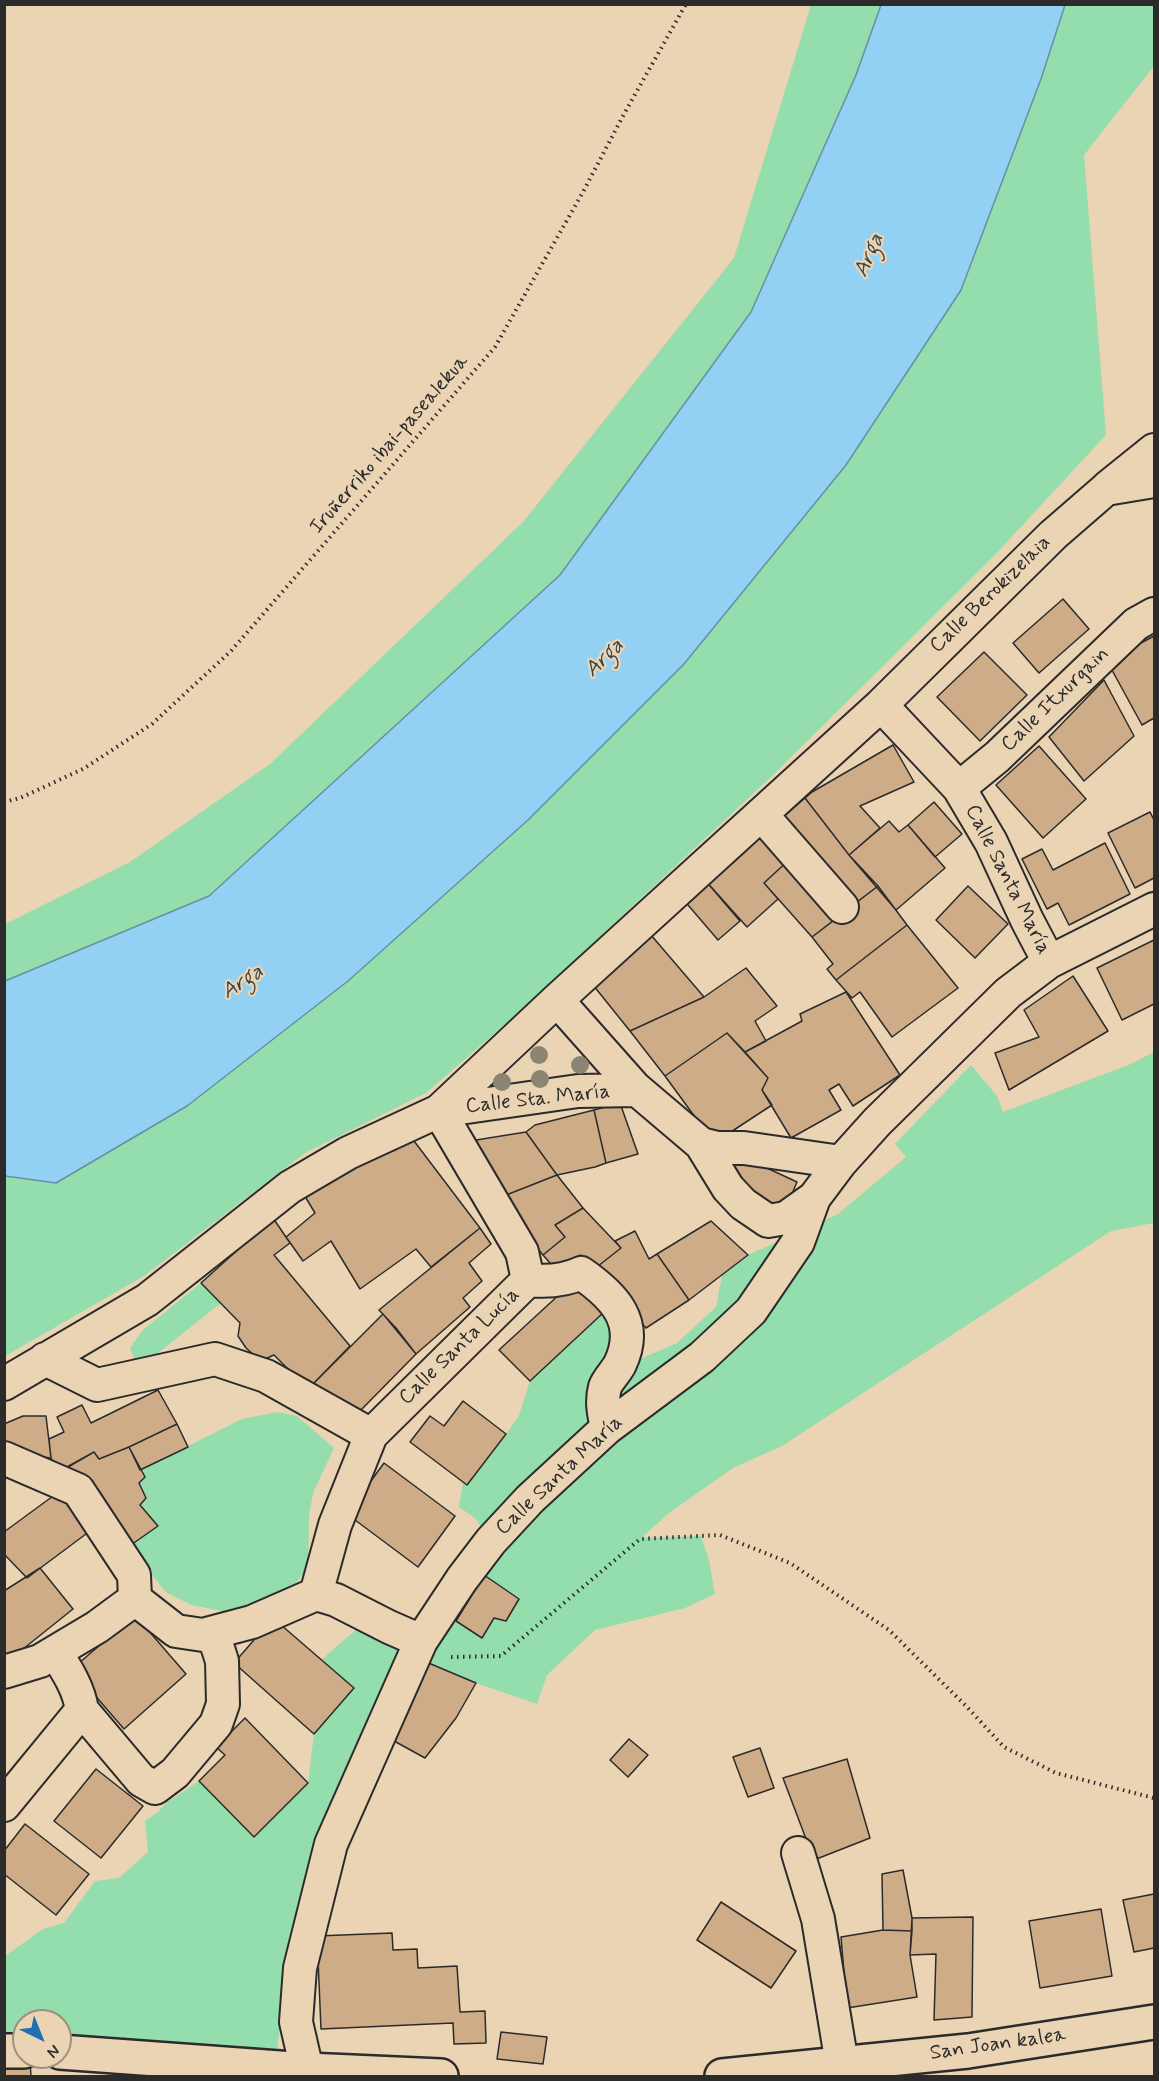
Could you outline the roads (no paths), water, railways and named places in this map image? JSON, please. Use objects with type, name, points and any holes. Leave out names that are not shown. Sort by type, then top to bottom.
[{"type":"street","name":"Calle Berokizelaia","points":[[881,705],[1053,535],[1155,450]]},
{"type":"street","points":[[1106,489],[1155,481]]},
{"type":"street","name":"Calle Itxurgain","points":[[959,788],[997,757],[1136,624],[1155,614]]},
{"type":"street","points":[[4,1384],[147,1300],[290,1186],[348,1153],[439,1111],[557,1000],[881,705]]},
{"type":"street","name":"Calle Santa María","points":[[308,2073],[296,2022],[300,1968],[331,1844],[421,1641],[462,1579],[491,1541],[530,1499],[606,1428],[702,1357],[751,1311],[798,1242],[814,1198],[841,1162],[877,1122],[1008,993],[1049,962],[991,842],[959,788],[881,705]]},
{"type":"street","points":[[761,814],[842,907]]},
{"type":"street","points":[[1049,962],[1155,909]]},
{"type":"street","name":"Calle Santa María","points":[[557,1000],[638,1090],[701,1144],[728,1188],[742,1204],[768,1221],[786,1218],[814,1198]]},
{"type":"street","name":"Calle Sta. María","points":[[439,1111],[578,1091],[638,1090]]},
{"type":"street","points":[[439,1111],[522,1252],[528,1280]]},
{"type":"street","points":[[701,1144],[717,1148],[744,1148],[841,1162]]},
{"type":"street","name":"Calle Santa Lucía","points":[[316,1594],[335,1525],[371,1435],[528,1280],[545,1282],[569,1279],[581,1273],[594,1282],[623,1312],[629,1336],[620,1364],[606,1385],[602,1406],[606,1428]]},
{"type":"street","points":[[45,1359],[97,1385],[215,1359],[266,1376],[371,1435]]},
{"type":"street","points":[[4,1458],[78,1490],[134,1575],[135,1599],[176,1631],[203,1635],[213,1633],[252,1622],[316,1594],[336,1600],[421,1641]]},
{"type":"street","points":[[4,1672],[40,1661],[97,1627],[135,1599]]},
{"type":"street","points":[[55,1652],[68,1672],[81,1700],[82,1710],[141,1780],[155,1788],[175,1773],[216,1724],[223,1704],[222,1660],[213,1633]]},
{"type":"street","points":[[9,1790],[82,1710]]},
{"type":"street","points":[[798,1853],[818,1919],[842,2064]]},
{"type":"street","name":"San Joan kalea","points":[[722,2076],[968,2051],[1155,2022]]},
{"type":"street","points":[[72,2053],[308,2073],[441,2076]]},
{"type":"water","name":"Arga","points":[[881,5],[1065,5],[1041,79],[961,290],[846,465],[684,664],[528,820],[348,981],[187,1106],[56,1183],[5,1176],[5,981],[209,896],[560,575],[751,312],[856,75]]}]
